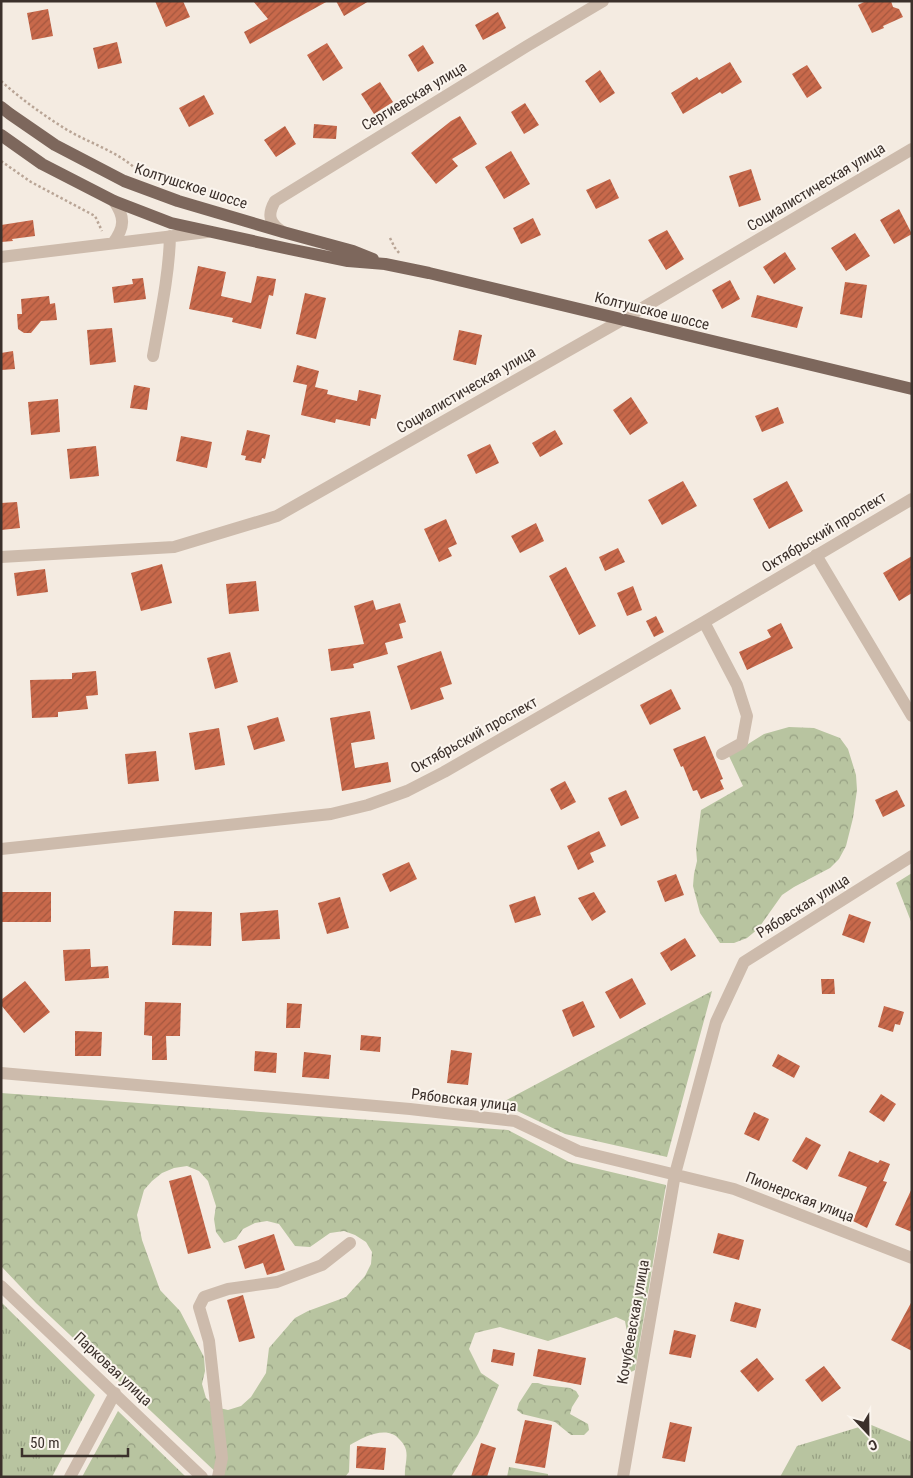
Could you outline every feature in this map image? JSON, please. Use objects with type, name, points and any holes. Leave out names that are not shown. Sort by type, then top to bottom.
[{"type":"main road","name":"Колтушское шоссе","points":[[1,107],[54,145],[124,181],[178,201],[283,232],[353,250],[385,264]]},
{"type":"main road","name":"Колтушское шоссе","points":[[1,135],[42,164],[114,201],[171,223],[348,261],[385,264],[912,389]]},
{"type":"street","name":"Сергиевская улица","points":[[283,232],[275,227],[271,219],[271,209],[275,201],[603,1]]},
{"type":"street","name":"Социалистическая улица","points":[[1,557],[174,547],[277,516],[622,320],[912,149]]},
{"type":"street","points":[[108,238],[120,233],[123,222],[120,211],[114,201]]},
{"type":"street","points":[[1,256],[108,238],[170,236],[212,232]]},
{"type":"street","points":[[153,356],[164,295],[170,236]]},
{"type":"street","name":"Октябрьский проспект","points":[[1,849],[331,814],[368,805],[407,791],[444,772],[704,622],[912,499]]},
{"type":"street","points":[[816,555],[912,716]]},
{"type":"street","points":[[704,622],[737,685],[747,716],[742,743],[722,754]]},
{"type":"street","name":"Рябовская улица","points":[[1,1074],[410,1109],[516,1121],[578,1151],[675,1174],[716,1022],[744,962],[912,856]]},
{"type":"street","name":"Пионерская улица","points":[[675,1174],[734,1189],[912,1258]]},
{"type":"street","name":"Кочубеевская улица","points":[[627,1476],[675,1174]]},
{"type":"street","points":[[218,1477],[222,1458],[209,1341],[199,1307],[204,1297],[228,1289],[277,1282],[322,1265],[350,1243]]},
{"type":"street","name":"Парковая улица","points":[[1,1286],[116,1393],[202,1477]]},
{"type":"street","points":[[70,1477],[116,1393]]},
{"type":"path","points":[[1,81],[22,99],[64,129],[129,162],[138,171]]},
{"type":"path","points":[[1,161],[32,182],[95,216],[108,238]]},
{"type":"green space","points":[[789,727],[814,728],[840,738],[848,749],[856,775],[857,790],[846,846],[839,859],[830,868],[782,895],[758,929],[747,938],[734,943],[720,943],[700,913],[693,886],[701,810],[743,786],[729,756],[764,734]]},
{"type":"green space","points":[[912,873],[912,924],[896,883]]},
{"type":"green space","points":[[712,991],[667,1157],[565,1134],[501,1103]]},
{"type":"green space","points":[[1,1093],[508,1130],[569,1162],[666,1185],[635,1370],[629,1373],[623,1369],[623,1359],[628,1338],[625,1321],[616,1317],[548,1341],[500,1327],[475,1333],[469,1349],[481,1373],[499,1385],[478,1434],[451,1477],[405,1477],[406,1450],[404,1446],[395,1435],[382,1432],[368,1436],[350,1445],[349,1472],[345,1477],[221,1477],[36,1303],[1,1266]],"holes":[[[187,1166],[199,1171],[208,1181],[216,1206],[214,1219],[216,1232],[224,1243],[236,1239],[243,1229],[255,1223],[267,1221],[279,1224],[295,1246],[310,1247],[330,1233],[344,1231],[366,1242],[372,1252],[371,1264],[365,1276],[346,1297],[308,1311],[295,1318],[269,1348],[266,1373],[251,1397],[241,1406],[228,1410],[215,1407],[206,1398],[202,1384],[205,1371],[204,1357],[180,1311],[160,1290],[142,1240],[137,1215],[144,1190],[162,1173],[174,1168]]]},
{"type":"green space","points":[[1,1302],[95,1395],[52,1477],[1,1477]]},
{"type":"green space","points":[[532,1383],[570,1388],[576,1391],[579,1396],[570,1414],[588,1424],[589,1430],[584,1435],[571,1435],[555,1422],[522,1414],[517,1410],[519,1403]]},
{"type":"green space","points":[[118,1411],[186,1477],[82,1477]]},
{"type":"green space","points":[[869,1424],[912,1442],[912,1477],[780,1477],[797,1446]]},
{"type":"green space","points":[[509,1467],[548,1474],[548,1477],[507,1477]]},
{"type":"building","points":[[155,1],[183,1],[190,17],[166,27]]},
{"type":"building","points":[[253,1],[328,1],[250,44],[244,32],[268,19]]},
{"type":"building","points":[[336,1],[369,1],[344,16]]},
{"type":"building","points":[[866,1],[891,1],[893,7],[899,9],[903,17],[872,33],[858,5]]},
{"type":"building","points":[[48,9],[53,36],[32,40],[27,13]]},
{"type":"building","points":[[498,12],[506,28],[483,40],[475,25]]},
{"type":"building","points":[[117,42],[122,63],[98,69],[93,48]]},
{"type":"building","points":[[327,43],[343,68],[323,81],[307,55]]},
{"type":"building","points":[[423,45],[434,63],[418,72],[408,55]]},
{"type":"building","points":[[730,62],[742,82],[722,94],[720,92],[683,114],[671,93],[697,77],[699,80]]},
{"type":"building","points":[[807,65],[822,88],[807,98],[792,74]]},
{"type":"building","points":[[600,70],[615,93],[600,103],[585,81]]},
{"type":"building","points":[[380,82],[393,102],[374,114],[361,94]]},
{"type":"building","points":[[204,95],[214,114],[189,127],[179,108]]},
{"type":"building","points":[[525,103],[539,125],[524,134],[511,112]]},
{"type":"building","points":[[460,116],[477,144],[452,159],[458,166],[436,184],[411,153]]},
{"type":"building","points":[[314,124],[337,126],[336,139],[313,138]]},
{"type":"building","points":[[285,126],[296,144],[276,157],[264,140]]},
{"type":"building","points":[[511,151],[530,184],[504,199],[485,167]]},
{"type":"building","points":[[751,169],[761,200],[739,207],[729,176]]},
{"type":"building","points":[[610,179],[619,198],[596,209],[586,190]]},
{"type":"building","points":[[899,209],[912,234],[894,244],[880,220]]},
{"type":"building","points":[[533,218],[541,235],[521,244],[513,228]]},
{"type":"building","points":[[33,220],[35,236],[1,242],[1,225]]},
{"type":"building","points":[[667,230],[684,259],[666,270],[648,240]]},
{"type":"building","points":[[855,233],[870,256],[846,271],[831,248]]},
{"type":"building","points":[[785,252],[796,269],[774,284],[763,267]]},
{"type":"building","points":[[198,266],[226,272],[221,296],[251,303],[257,276],[276,279],[273,296],[269,295],[261,329],[232,322],[233,318],[189,309]]},
{"type":"building","points":[[143,278],[146,299],[114,303],[112,287],[133,284],[132,279]]},
{"type":"building","points":[[730,280],[740,299],[722,309],[712,290]]},
{"type":"building","points":[[845,282],[867,285],[862,318],[840,314]]},
{"type":"building","points":[[305,293],[326,298],[316,339],[296,334]]},
{"type":"building","points":[[757,295],[803,307],[797,328],[751,317]]},
{"type":"building","points":[[49,296],[50,304],[55,303],[57,320],[41,321],[31,333],[24,333],[18,329],[17,314],[22,314],[21,299]]},
{"type":"building","points":[[112,328],[116,362],[90,365],[87,330]]},
{"type":"building","points":[[459,330],[482,335],[476,365],[453,360]]},
{"type":"building","points":[[13,351],[15,369],[1,370],[1,353]]},
{"type":"building","points":[[297,365],[319,371],[315,387],[328,390],[327,394],[357,401],[359,390],[381,395],[376,419],[371,418],[370,426],[336,419],[335,423],[301,415],[307,385],[293,382]]},
{"type":"building","points":[[134,385],[150,388],[147,410],[130,408]]},
{"type":"building","points":[[631,397],[648,423],[630,435],[613,410]]},
{"type":"building","points":[[58,399],[60,432],[31,435],[28,402]]},
{"type":"building","points":[[778,407],[784,423],[762,432],[755,416]]},
{"type":"building","points":[[247,430],[270,435],[265,459],[262,458],[261,463],[245,460],[246,456],[241,455]]},
{"type":"building","points":[[555,430],[563,444],[540,457],[532,443]]},
{"type":"building","points":[[181,436],[212,442],[207,468],[176,461]]},
{"type":"building","points":[[490,444],[499,463],[476,474],[467,455]]},
{"type":"building","points":[[96,446],[99,476],[70,479],[67,449]]},
{"type":"building","points":[[683,481],[697,506],[662,525],[648,500]]},
{"type":"building","points":[[787,481],[803,511],[769,529],[753,499]]},
{"type":"building","points":[[17,502],[20,528],[1,530],[1,503]]},
{"type":"building","points":[[446,519],[457,544],[448,548],[452,556],[439,562],[424,529]]},
{"type":"building","points":[[536,523],[544,541],[520,553],[511,536]]},
{"type":"building","points":[[618,548],[625,562],[605,571],[599,557]]},
{"type":"building","points":[[912,556],[912,593],[899,601],[883,573]]},
{"type":"building","points":[[162,564],[172,603],[141,611],[131,573]]},
{"type":"building","points":[[566,567],[596,626],[579,635],[549,576]]},
{"type":"building","points":[[45,569],[48,592],[17,596],[14,573]]},
{"type":"building","points":[[256,581],[259,611],[229,614],[226,584]]},
{"type":"building","points":[[633,586],[642,610],[627,616],[617,593]]},
{"type":"building","points":[[373,600],[376,610],[400,603],[406,622],[399,624],[403,638],[385,643],[388,654],[353,664],[354,668],[331,671],[328,649],[364,644],[354,606]]},
{"type":"building","points":[[656,616],[664,632],[654,637],[646,621]]},
{"type":"building","points":[[781,623],[793,648],[747,670],[739,652],[771,637],[767,630]]},
{"type":"building","points":[[441,651],[452,684],[440,688],[444,699],[411,710],[397,666]]},
{"type":"building","points":[[230,652],[238,682],[215,689],[207,658]]},
{"type":"building","points":[[96,671],[98,695],[86,696],[88,709],[58,712],[58,717],[32,718],[30,680],[72,679],[72,673]]},
{"type":"building","points":[[671,689],[681,709],[650,725],[640,705]]},
{"type":"building","points":[[370,711],[375,739],[351,743],[355,768],[388,762],[391,782],[342,791],[330,718]]},
{"type":"building","points":[[278,717],[285,741],[254,750],[247,726]]},
{"type":"building","points":[[219,728],[225,765],[195,770],[189,733]]},
{"type":"building","points":[[705,736],[723,779],[720,780],[724,789],[701,799],[697,790],[693,791],[683,766],[681,767],[673,749]]},
{"type":"building","points":[[156,751],[159,781],[128,784],[125,754]]},
{"type":"building","points":[[565,781],[576,802],[561,810],[550,789]]},
{"type":"building","points":[[626,790],[639,818],[621,826],[608,798]]},
{"type":"building","points":[[897,790],[905,806],[883,817],[875,800]]},
{"type":"building","points":[[599,831],[606,846],[590,853],[594,862],[578,870],[567,846]]},
{"type":"building","points":[[409,862],[417,879],[390,892],[382,874]]},
{"type":"building","points":[[676,874],[684,895],[665,902],[657,881]]},
{"type":"building","points":[[1,892],[51,892],[51,922],[1,922]]},
{"type":"building","points":[[594,892],[606,912],[592,921],[578,898]]},
{"type":"building","points":[[535,896],[541,915],[515,923],[509,905]]},
{"type":"building","points":[[340,897],[349,928],[327,934],[318,903]]},
{"type":"building","points":[[278,910],[280,939],[242,941],[240,913]]},
{"type":"building","points":[[174,911],[212,912],[211,946],[172,945]]},
{"type":"building","points":[[849,914],[871,922],[864,943],[842,935]]},
{"type":"building","points":[[685,938],[696,956],[671,971],[660,953]]},
{"type":"building","points":[[90,949],[91,967],[108,966],[109,978],[65,981],[63,950]]},
{"type":"building","points":[[632,978],[646,1004],[620,1019],[605,992]]},
{"type":"building","points":[[821,979],[834,979],[835,994],[822,994]]},
{"type":"building","points":[[25,981],[50,1012],[24,1033],[1,1005],[1,1000]]},
{"type":"building","points":[[583,1001],[595,1027],[573,1037],[562,1010]]},
{"type":"building","points":[[145,1002],[181,1003],[180,1036],[166,1036],[167,1060],[152,1060],[152,1036],[144,1035]]},
{"type":"building","points":[[287,1003],[302,1004],[300,1028],[286,1028]]},
{"type":"building","points":[[884,1006],[904,1012],[900,1025],[895,1024],[893,1032],[878,1027]]},
{"type":"building","points":[[75,1031],[102,1032],[101,1056],[75,1056]]},
{"type":"building","points":[[361,1035],[381,1037],[380,1052],[360,1050]]},
{"type":"building","points":[[451,1050],[472,1053],[468,1085],[447,1083]]},
{"type":"building","points":[[255,1051],[277,1053],[276,1073],[254,1071]]},
{"type":"building","points":[[304,1052],[331,1055],[329,1079],[302,1077]]},
{"type":"building","points":[[778,1054],[800,1066],[794,1078],[772,1066]]},
{"type":"building","points":[[881,1094],[896,1104],[884,1122],[869,1112]]},
{"type":"building","points":[[754,1112],[769,1119],[759,1141],[744,1134]]},
{"type":"building","points":[[806,1137],[821,1145],[807,1170],[792,1161]]},
{"type":"building","points":[[849,1151],[878,1163],[880,1160],[890,1164],[883,1181],[887,1182],[867,1228],[853,1221],[867,1187],[838,1176]]},
{"type":"building","points":[[191,1175],[211,1248],[188,1254],[169,1181]]},
{"type":"building","points":[[912,1188],[912,1232],[895,1225]]},
{"type":"building","points":[[718,1233],[744,1240],[739,1260],[713,1253]]},
{"type":"building","points":[[274,1234],[285,1270],[267,1275],[263,1263],[245,1269],[238,1246]]},
{"type":"building","points":[[243,1295],[255,1338],[239,1342],[227,1300]]},
{"type":"building","points":[[912,1301],[912,1351],[891,1340]]},
{"type":"building","points":[[735,1302],[761,1309],[756,1328],[730,1321]]},
{"type":"building","points":[[674,1330],[696,1335],[691,1358],[669,1354]]},
{"type":"building","points":[[493,1349],[515,1353],[513,1366],[491,1362]]},
{"type":"building","points":[[538,1349],[586,1358],[581,1385],[533,1376]]},
{"type":"building","points":[[757,1358],[774,1379],[758,1392],[740,1371]]},
{"type":"building","points":[[824,1366],[841,1388],[822,1402],[805,1380]]},
{"type":"building","points":[[525,1420],[552,1425],[545,1468],[515,1463]]},
{"type":"building","points":[[670,1422],[692,1427],[685,1462],[662,1458]]},
{"type":"building","points":[[481,1443],[496,1448],[487,1477],[471,1477]]},
{"type":"building","points":[[357,1446],[386,1448],[384,1470],[356,1468]]}]
